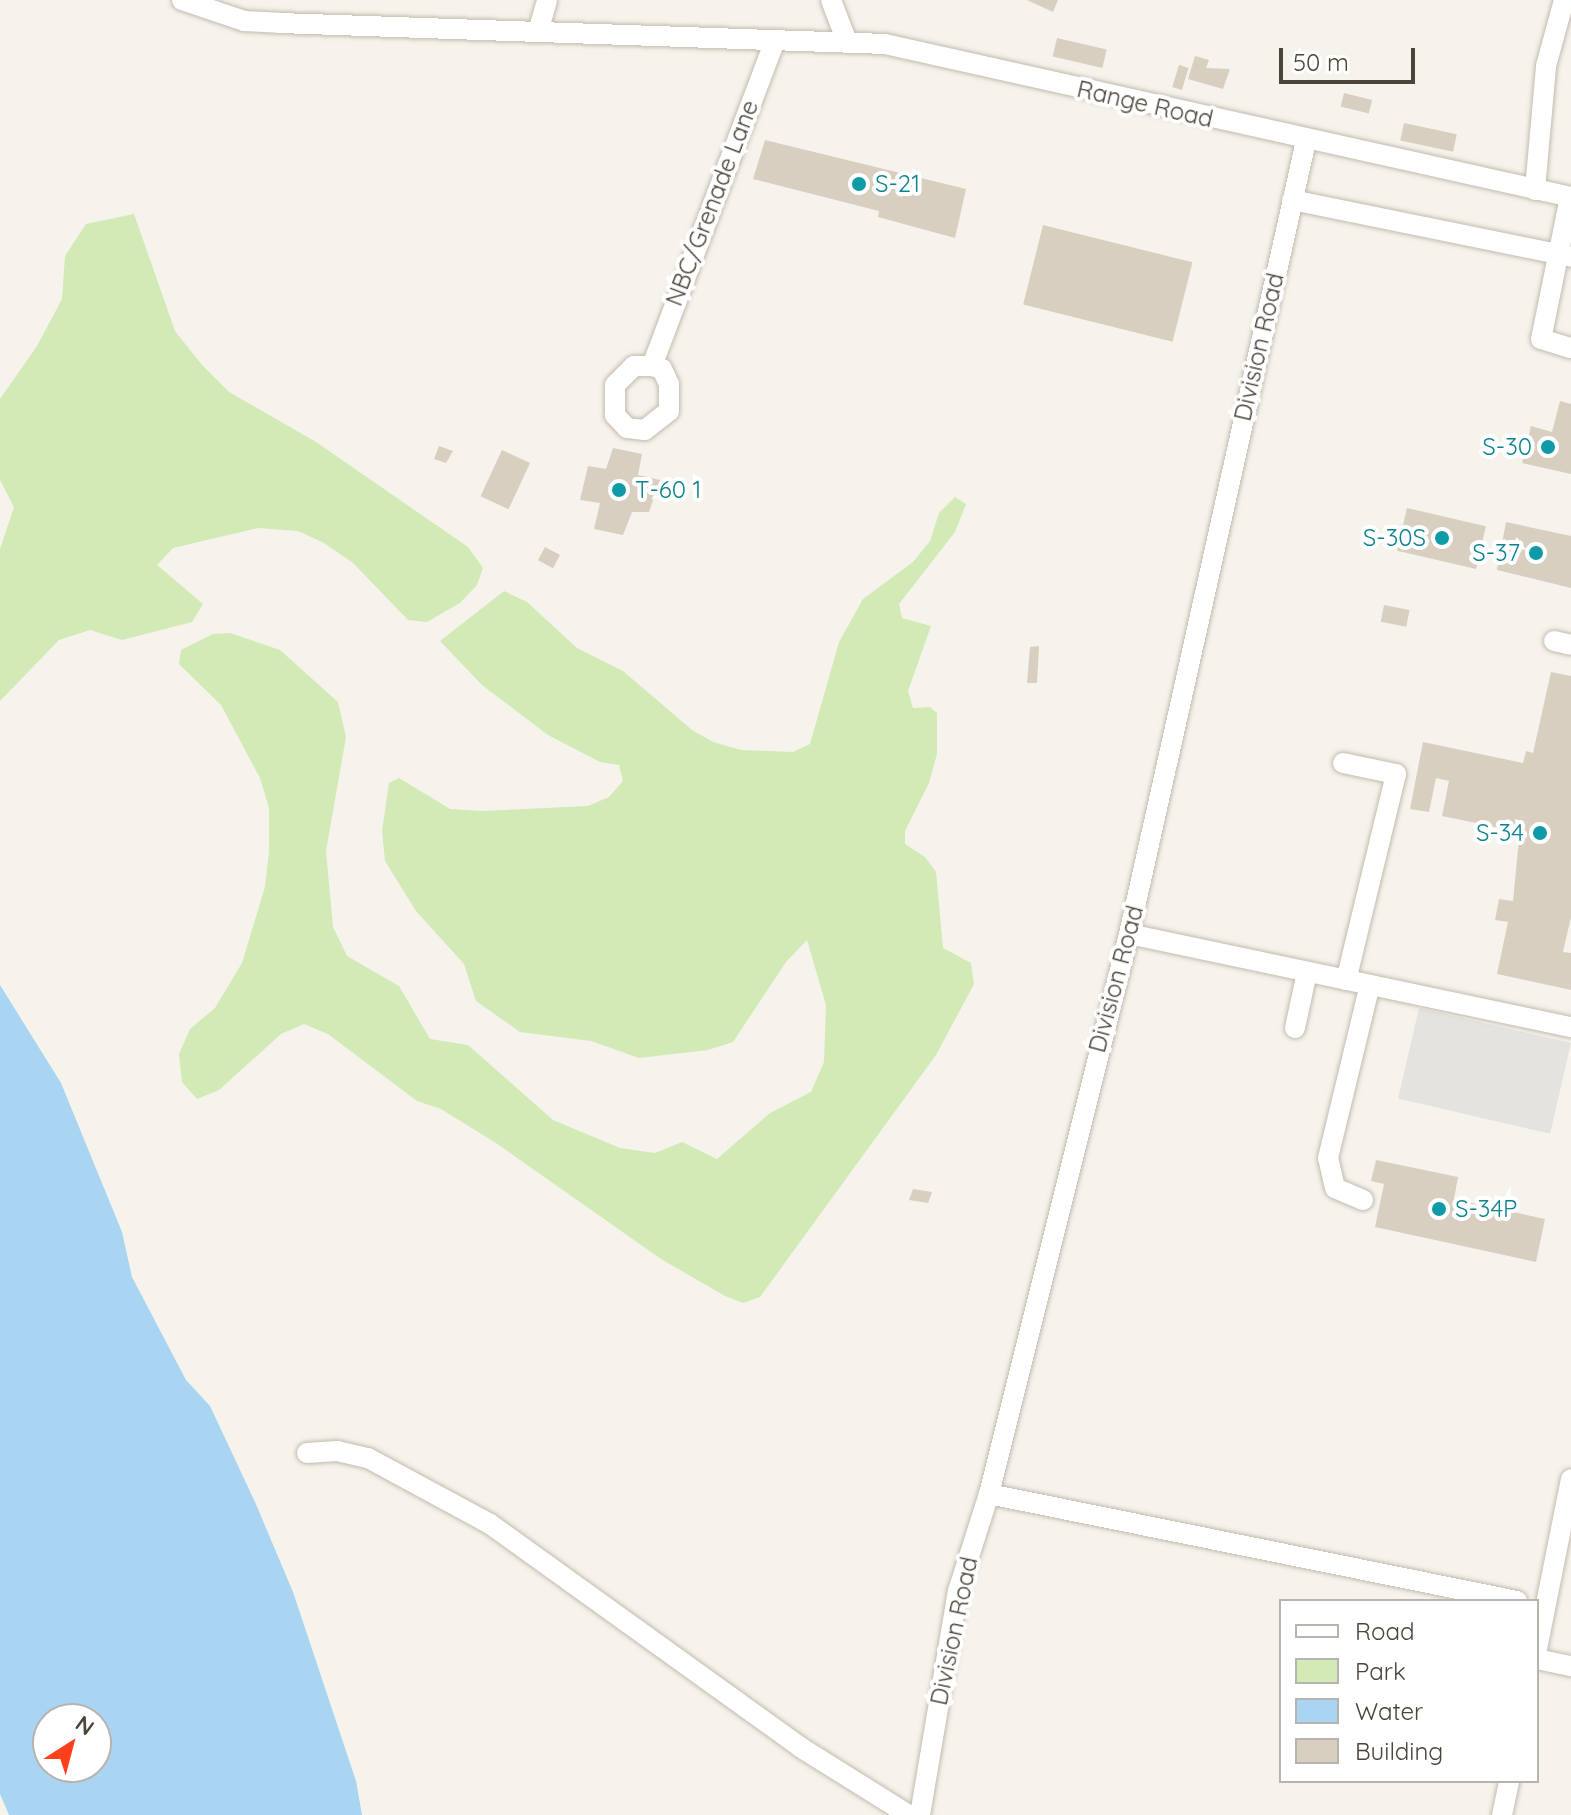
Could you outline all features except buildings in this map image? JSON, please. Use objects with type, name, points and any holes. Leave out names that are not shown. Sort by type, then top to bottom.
[{"type":"street","name":"Range Road","points":[[182,0],[244,21],[885,44],[1306,141],[1570,197]]},
{"type":"street","points":[[538,32],[547,0]]},
{"type":"street","points":[[831,0],[847,42]]},
{"type":"street","points":[[1535,190],[1546,66],[1564,0]]},
{"type":"street","name":"NBC/Grenade Lane","points":[[652,366],[775,41]]},
{"type":"street","name":"Division Road","points":[[920,1815],[958,1591],[989,1494],[1129,934],[1306,141]]},
{"type":"street","points":[[1570,197],[1565,256],[1541,339],[1571,348]]},
{"type":"street","points":[[1292,200],[1565,256]]},
{"type":"street","points":[[1343,763],[1396,774],[1346,980]]},
{"type":"street","points":[[1129,934],[1571,1027]]},
{"type":"street","points":[[1295,1028],[1307,972]]},
{"type":"street","points":[[1363,1200],[1335,1188],[1328,1158],[1370,985]]},
{"type":"street","points":[[307,1453],[337,1451],[368,1458],[490,1524],[800,1747],[909,1815]]},
{"type":"street","points":[[1539,1628],[1541,1606],[1571,1479]]},
{"type":"street","points":[[989,1494],[1507,1599]]},
{"type":"street","points":[[1539,1659],[1571,1666]]},
{"type":"street","points":[[1502,1815],[1509,1783]]},
{"type":"green space","points":[[134,214],[175,331],[202,365],[229,392],[316,442],[468,547],[483,568],[477,585],[460,603],[427,622],[408,620],[353,563],[324,543],[298,531],[258,528],[173,548],[157,565],[203,604],[192,622],[122,640],[90,630],[59,640],[0,701],[0,549],[14,507],[0,480],[0,399],[37,346],[62,299],[65,256],[86,224]]},
{"type":"green space","points":[[955,497],[966,504],[955,532],[899,604],[902,618],[931,626],[908,691],[913,708],[930,707],[937,713],[937,754],[929,783],[905,831],[905,844],[925,857],[936,872],[943,948],[971,963],[974,984],[936,1055],[760,1297],[743,1303],[661,1259],[496,1143],[441,1109],[417,1101],[328,1034],[304,1024],[281,1034],[219,1090],[197,1099],[182,1082],[179,1054],[190,1029],[215,1008],[242,963],[265,887],[269,852],[269,808],[260,778],[221,705],[179,664],[181,650],[213,634],[230,633],[280,650],[338,702],[346,737],[326,851],[333,927],[347,956],[399,986],[430,1039],[468,1045],[553,1120],[620,1148],[655,1153],[682,1142],[717,1159],[770,1113],[811,1092],[824,1062],[826,1005],[807,940],[786,962],[733,1042],[708,1050],[639,1058],[591,1041],[520,1032],[476,1001],[464,964],[416,911],[385,861],[382,831],[389,783],[399,778],[450,809],[481,811],[588,806],[609,797],[623,781],[619,765],[600,762],[548,735],[482,685],[440,641],[504,591],[527,602],[577,648],[623,671],[692,730],[713,742],[741,750],[793,752],[810,744],[839,642],[863,599],[913,562],[930,541],[939,513]]},
{"type":"shaded area","points":[[1419,1008],[1571,1043],[1550,1134],[1398,1099]]},
{"type":"water","points":[[0,985],[61,1083],[122,1232],[132,1277],[186,1380],[210,1406],[255,1502],[293,1592],[356,1781],[362,1815],[9,1815],[0,1794]]},
{"type":"place","name":"S-21","points":[[859,184]]},
{"type":"place","name":"S-30","points":[[1548,447]]},
{"type":"place","name":"T-60 1","points":[[619,490]]},
{"type":"place","name":"S-30S","points":[[1442,538]]},
{"type":"place","name":"S-37","points":[[1536,553]]},
{"type":"place","name":"S-34","points":[[1540,833]]},
{"type":"place","name":"S-34P","points":[[1439,1209]]}]
